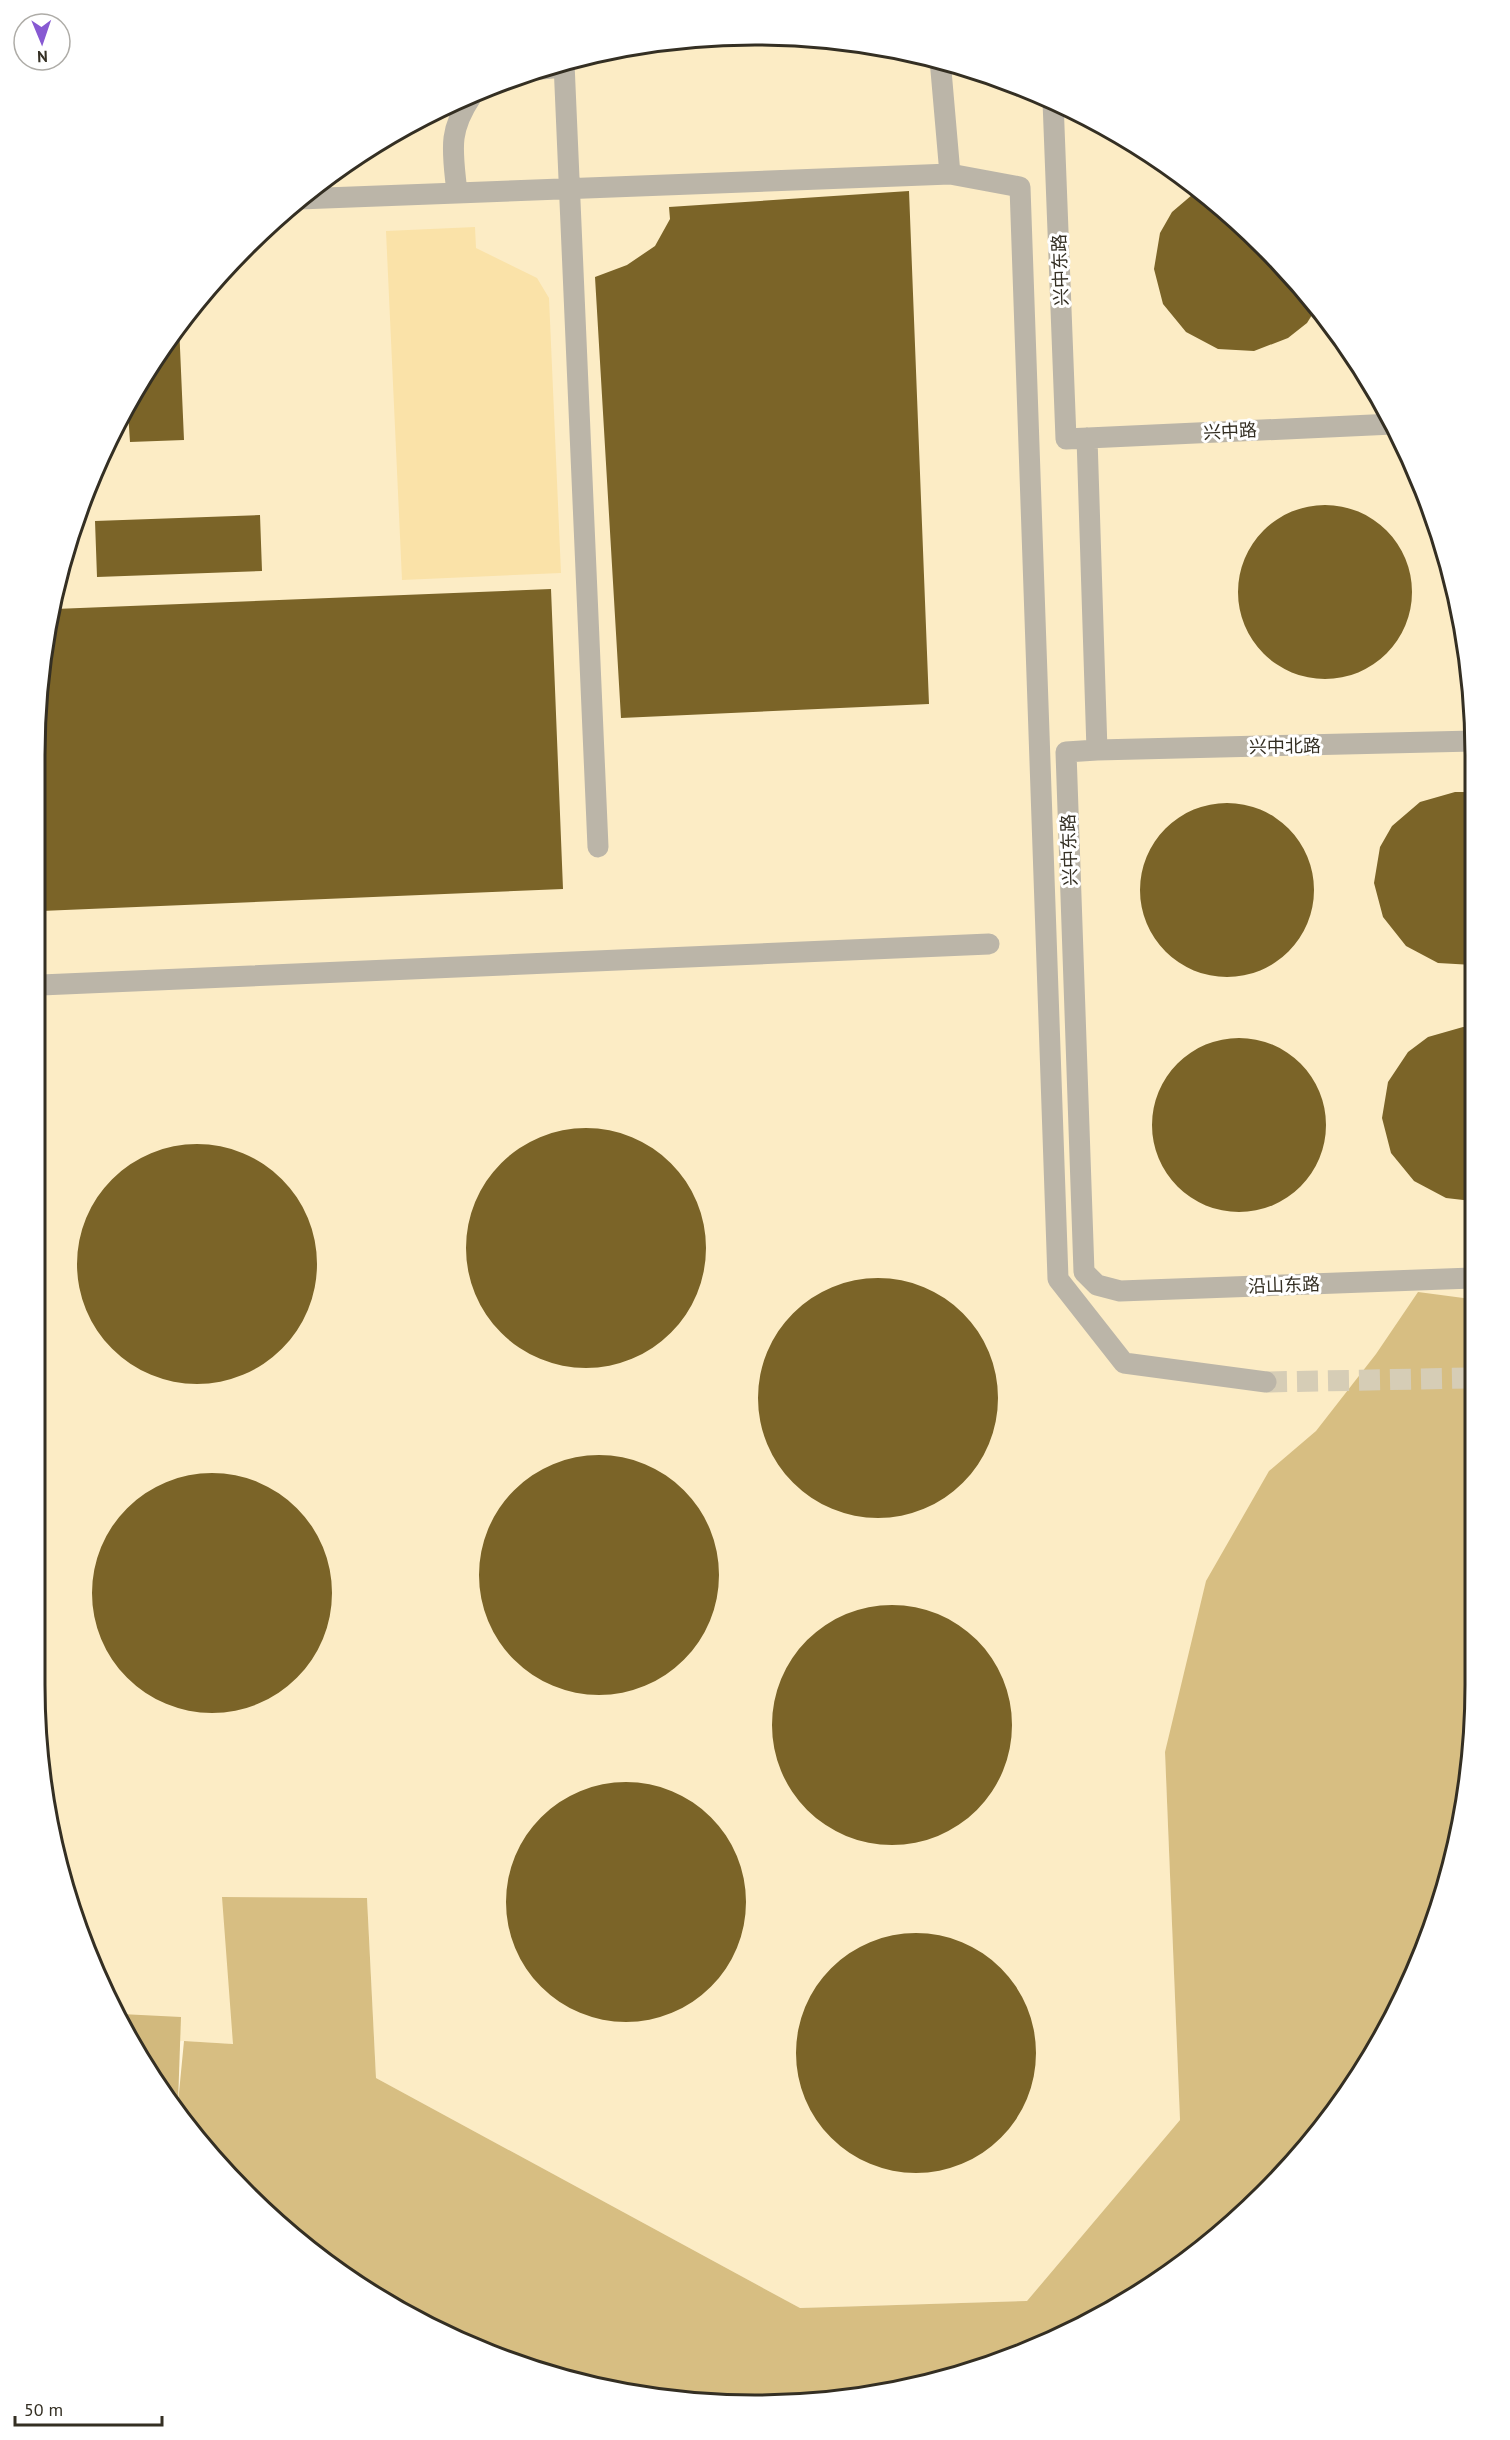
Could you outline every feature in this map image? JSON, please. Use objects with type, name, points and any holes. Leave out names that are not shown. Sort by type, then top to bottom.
[{"type":"lane","points":[[941,70],[950,174]]},
{"type":"lane","points":[[564,71],[598,847]]},
{"type":"lane","points":[[457,193],[453,140],[456,120],[464,108]]},
{"type":"lane","name":"兴中东路","points":[[1054,111],[1097,750],[1066,753],[1084,1272],[1097,1285]]},
{"type":"lane","points":[[315,198],[950,174],[1020,187],[1058,1279],[1124,1363],[1266,1382]]},
{"type":"lane","name":"兴中路","points":[[1077,439],[1383,425]]},
{"type":"lane","name":"兴中北路","points":[[1097,750],[1464,741]]},
{"type":"lane","points":[[45,985],[989,944]]},
{"type":"lane","name":"沿山东路","points":[[1097,1285],[1120,1291],[1465,1278]]},
{"type":"shaded area","points":[[755,45],[848,51],[894,59],[939,69],[1027,99],[1110,140],[1187,192],[1257,253],[1318,323],[1370,400],[1411,483],[1441,571],[1459,662],[1463,709],[1465,755],[1465,1418],[1165,1752],[1180,2120],[1027,2301],[800,2308],[376,2078],[367,1898],[233,2044],[139,2038],[99,1957],[83,1913],[69,1869],[51,1778],[45,1685],[45,755],[51,662],[59,616],[69,571],[99,483],[140,400],[165,361],[221,287],[253,253],[287,221],[361,165],[400,140],[483,99],[571,69],[616,59],[662,51]]},
{"type":"shaded area","points":[[475,227],[476,248],[537,278],[549,298],[561,573],[402,580],[386,231]]},
{"type":"shaded area","points":[[1418,1292],[1465,1298],[1465,1685],[1459,1778],[1441,1869],[1411,1957],[1392,1999],[1370,2040],[1318,2117],[1289,2153],[1223,2219],[1187,2248],[1110,2300],[1027,2341],[983,2357],[939,2371],[848,2389],[755,2395],[662,2389],[616,2381],[571,2371],[483,2341],[400,2300],[361,2275],[287,2219],[253,2187],[221,2153],[178,2098],[184,2041],[233,2044],[222,1897],[367,1898],[376,2078],[800,2308],[1027,2301],[1180,2120],[1165,1752],[1206,1581],[1269,1471],[1316,1431],[1376,1354]]},
{"type":"shaded area","points":[[126,2014],[181,2017],[178,2098],[140,2040]]},
{"type":"building","points":[[909,191],[929,704],[621,718],[595,277],[627,265],[655,246],[670,219],[669,207]]},
{"type":"building","points":[[1191,196],[1223,221],[1289,287],[1312,315],[1307,323],[1288,338],[1254,351],[1218,349],[1186,332],[1163,304],[1154,269],[1160,233],[1172,212]]},
{"type":"building","points":[[180,340],[184,440],[130,442],[129,421]]},
{"type":"building","points":[[1325,505],[1358,511],[1387,530],[1406,559],[1412,592],[1406,625],[1387,654],[1358,673],[1325,679],[1292,673],[1263,654],[1244,625],[1238,592],[1244,559],[1263,530],[1292,511]]},
{"type":"building","points":[[260,515],[262,571],[97,577],[95,521]]},
{"type":"building","points":[[551,589],[563,889],[45,911],[47,709],[51,662],[61,609]]},
{"type":"building","points":[[1455,792],[1465,792],[1465,965],[1438,963],[1406,946],[1383,917],[1374,883],[1380,847],[1392,826],[1420,802]]},
{"type":"building","points":[[1227,803],[1260,810],[1289,828],[1307,857],[1314,890],[1307,923],[1289,952],[1260,970],[1227,977],[1194,970],[1165,952],[1147,923],[1140,890],[1147,857],[1165,828],[1194,810]]},
{"type":"building","points":[[1465,1027],[1465,1200],[1446,1198],[1414,1181],[1391,1153],[1382,1118],[1388,1082],[1408,1052],[1428,1037]]},
{"type":"building","points":[[1239,1038],[1272,1044],[1301,1063],[1320,1092],[1326,1125],[1320,1158],[1301,1187],[1272,1206],[1239,1212],[1206,1206],[1177,1187],[1158,1158],[1152,1125],[1158,1092],[1177,1063],[1206,1044]]},
{"type":"building","points":[[586,1128],[621,1133],[632,1137],[653,1148],[671,1163],[686,1181],[697,1202],[701,1213],[706,1248],[701,1283],[697,1294],[686,1315],[671,1333],[653,1348],[632,1359],[621,1363],[586,1368],[551,1363],[540,1359],[519,1348],[501,1333],[486,1315],[475,1294],[471,1283],[466,1248],[471,1213],[475,1202],[486,1181],[501,1163],[519,1148],[540,1137],[551,1133]]},
{"type":"building","points":[[197,1144],[232,1149],[243,1153],[263,1164],[282,1179],[297,1198],[308,1218],[312,1229],[317,1264],[312,1299],[308,1310],[297,1330],[282,1349],[263,1364],[243,1375],[232,1379],[197,1384],[162,1379],[151,1375],[131,1364],[112,1349],[97,1330],[86,1310],[82,1299],[77,1264],[82,1229],[86,1218],[97,1198],[112,1179],[131,1164],[151,1153],[162,1149]]},
{"type":"building","points":[[878,1278],[913,1283],[924,1287],[945,1298],[963,1313],[978,1331],[989,1352],[993,1363],[998,1398],[993,1433],[989,1444],[978,1465],[963,1483],[945,1498],[924,1509],[913,1513],[878,1518],[843,1513],[832,1509],[811,1498],[793,1483],[778,1465],[767,1444],[763,1433],[758,1398],[763,1363],[767,1352],[778,1331],[793,1313],[811,1298],[832,1287],[843,1283]]},
{"type":"building","points":[[599,1455],[634,1460],[645,1464],[666,1475],[684,1490],[699,1508],[710,1529],[714,1540],[719,1575],[714,1610],[710,1621],[699,1642],[684,1660],[666,1675],[645,1686],[634,1690],[599,1695],[564,1690],[553,1686],[532,1675],[514,1660],[499,1642],[488,1621],[484,1610],[479,1575],[484,1540],[488,1529],[499,1508],[514,1490],[532,1475],[553,1464],[564,1460]]},
{"type":"building","points":[[212,1473],[247,1478],[258,1482],[279,1493],[297,1508],[312,1526],[323,1547],[327,1558],[332,1593],[327,1628],[323,1639],[312,1660],[297,1678],[279,1693],[258,1704],[247,1708],[212,1713],[177,1708],[166,1704],[145,1693],[127,1678],[112,1660],[101,1639],[97,1628],[92,1593],[97,1558],[101,1547],[112,1526],[127,1508],[145,1493],[166,1482],[177,1478]]},
{"type":"building","points":[[892,1605],[927,1610],[938,1614],[959,1625],[977,1640],[992,1658],[1003,1679],[1007,1690],[1012,1725],[1007,1760],[1003,1771],[992,1792],[977,1810],[959,1825],[938,1836],[927,1840],[892,1845],[857,1840],[846,1836],[825,1825],[807,1810],[792,1792],[781,1771],[777,1760],[772,1725],[777,1690],[781,1679],[792,1658],[807,1640],[825,1625],[846,1614],[857,1610]]},
{"type":"building","points":[[626,1782],[661,1787],[672,1791],[692,1802],[711,1817],[726,1836],[737,1856],[741,1867],[746,1902],[741,1937],[737,1948],[726,1968],[711,1987],[692,2002],[672,2013],[661,2017],[626,2022],[591,2017],[580,2013],[560,2002],[541,1987],[526,1968],[515,1948],[511,1937],[506,1902],[511,1867],[515,1856],[526,1836],[541,1817],[560,1802],[580,1791],[591,1787]]},
{"type":"building","points":[[916,1933],[951,1938],[962,1942],[982,1953],[1001,1968],[1016,1987],[1027,2007],[1031,2018],[1036,2053],[1031,2088],[1027,2099],[1016,2119],[1001,2138],[982,2153],[962,2164],[951,2168],[916,2173],[881,2168],[870,2164],[850,2153],[831,2138],[816,2119],[805,2099],[801,2088],[796,2053],[801,2018],[805,2007],[816,1987],[831,1968],[850,1953],[870,1942],[881,1938]]},
{"type":"tunnel","points":[[1266,1382],[1465,1378]]}]
